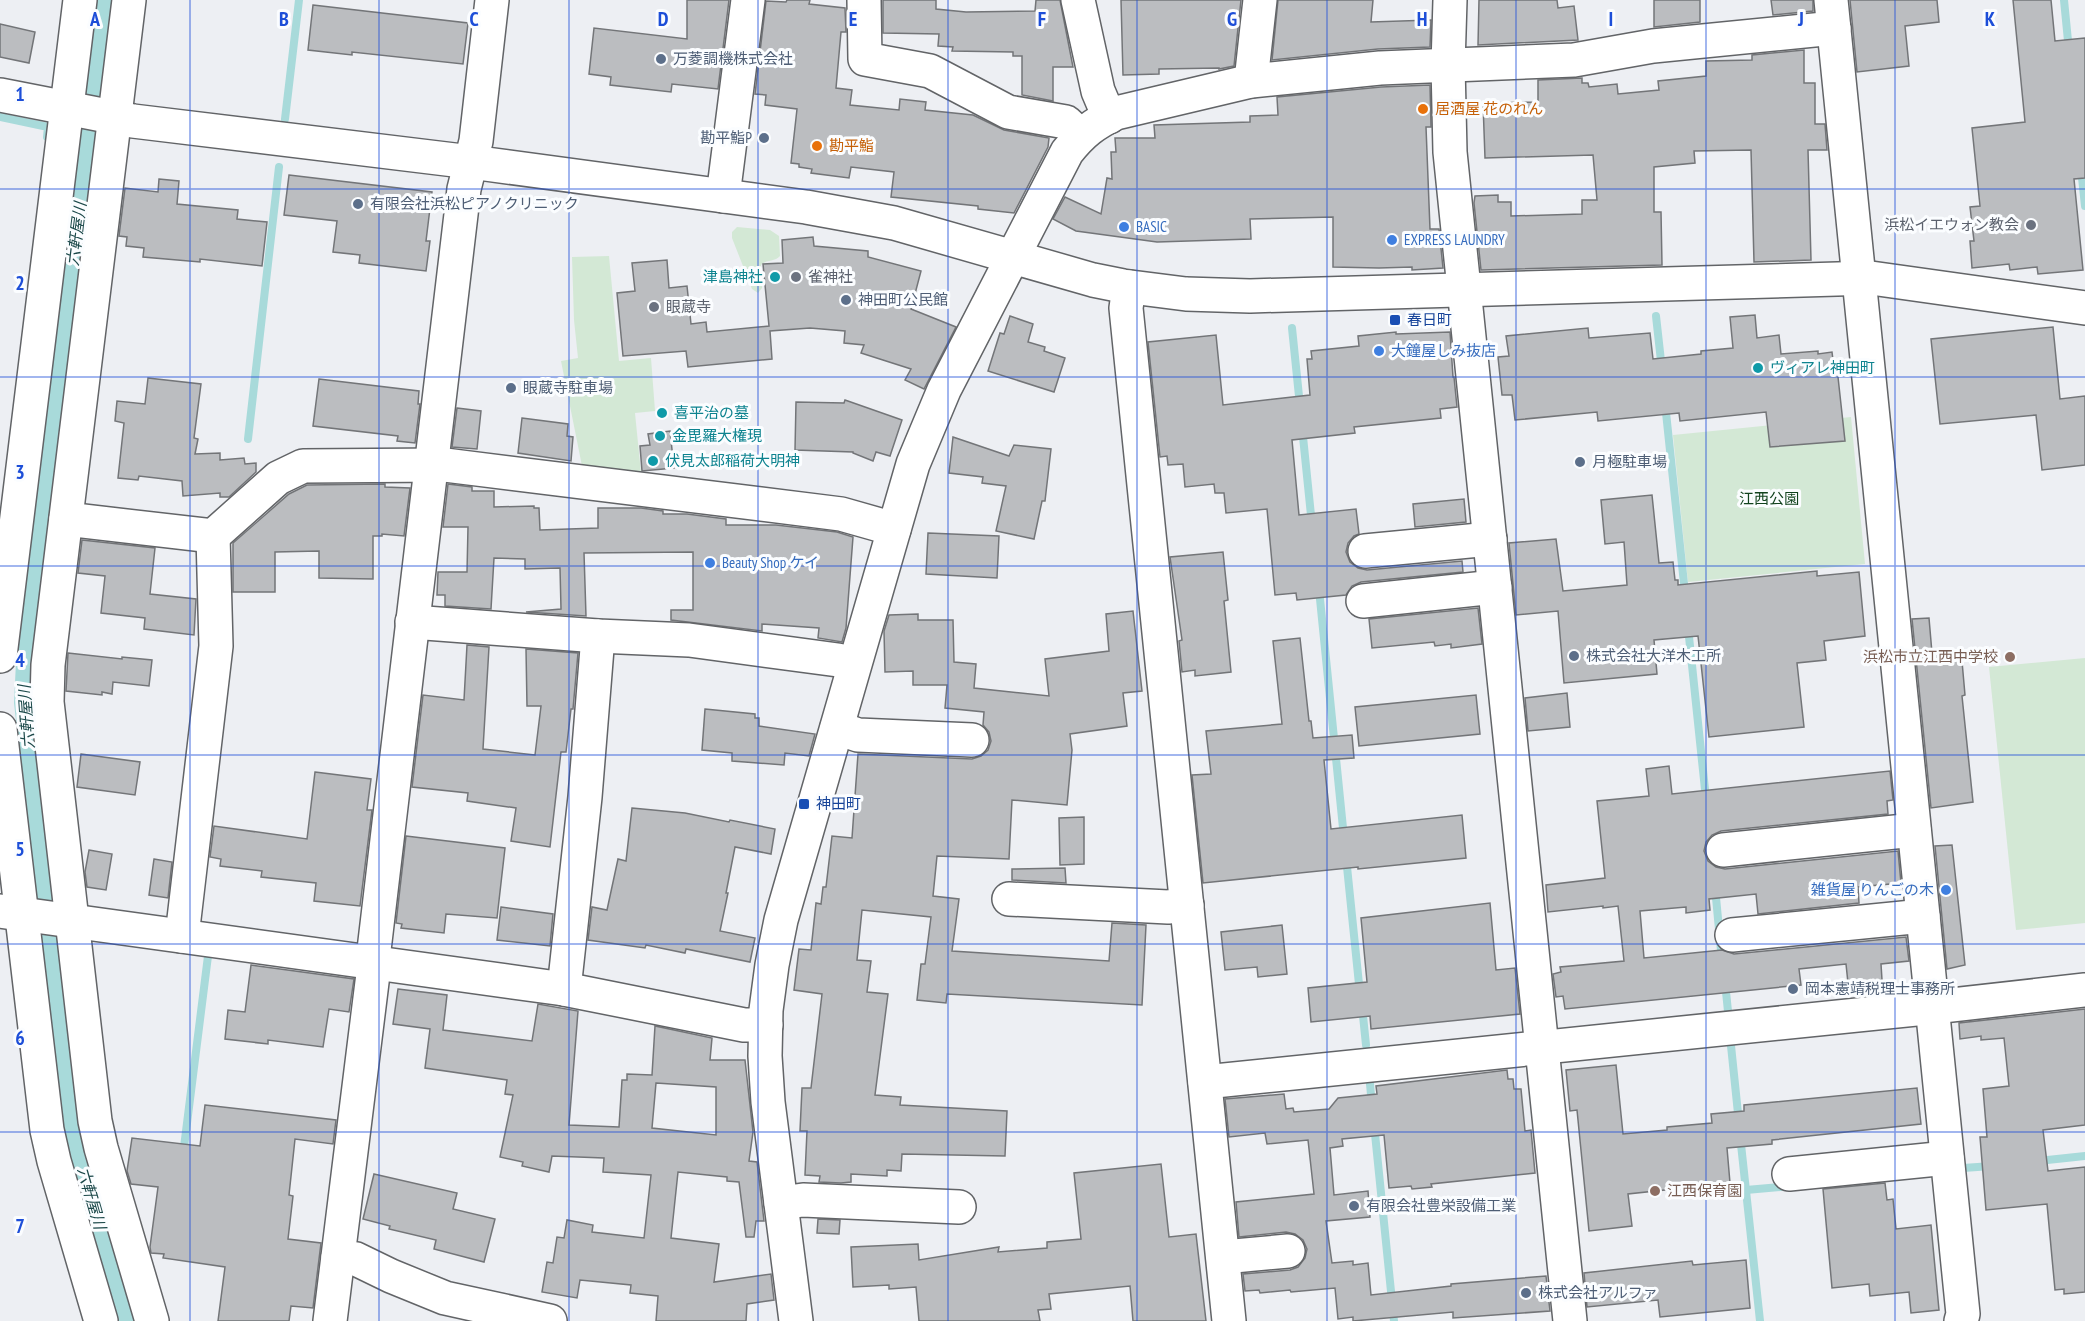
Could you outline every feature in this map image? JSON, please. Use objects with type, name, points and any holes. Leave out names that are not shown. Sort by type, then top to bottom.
[{"type":"street","points":[[0,656],[69,108],[80,0]]},
{"type":"street","points":[[129,0],[48,665],[47,702],[68,920],[98,1135],[152,1321]]},
{"type":"street","points":[[330,1321],[464,189],[476,141],[492,0]]},
{"type":"street","points":[[723,196],[748,0]]},
{"type":"street","points":[[864,0],[865,58],[930,71],[1008,112],[1066,122],[1080,135]]},
{"type":"street","points":[[1078,0],[1098,91],[1109,117]]},
{"type":"street","points":[[1251,81],[1260,0]]},
{"type":"street","points":[[1450,0],[1448,65],[1450,152],[1570,1321]]},
{"type":"street","points":[[796,1321],[768,1102],[765,1056],[772,964],[781,920],[913,464],[933,414],[1013,256],[1067,152],[1080,135],[1097,122],[1116,113],[1251,81],[1380,68],[1574,60],[1832,14],[1933,1008],[1963,1314],[1961,1321]]},
{"type":"street","points":[[0,95],[113,117],[806,207],[894,223],[1093,280],[1186,294],[1218,296],[1871,278],[2085,309]]},
{"type":"street","points":[[1129,287],[1126,308],[1229,1321]]},
{"type":"street","points":[[66,519],[213,536],[278,478],[303,466],[431,465],[841,514],[894,529]]},
{"type":"street","points":[[182,936],[216,646],[213,536]]},
{"type":"street","points":[[1365,551],[1490,539]]},
{"type":"street","points":[[1364,601],[1495,587]]},
{"type":"street","points":[[412,622],[598,636],[688,640],[838,660],[854,665]]},
{"type":"street","points":[[564,989],[585,797],[598,636]]},
{"type":"street","points":[[837,728],[858,735],[972,740]]},
{"type":"street","points":[[0,729],[16,913],[50,1146],[101,1321]]},
{"type":"street","points":[[1723,850],[1914,830]]},
{"type":"street","points":[[1010,899],[1168,907],[1187,905]]},
{"type":"street","points":[[16,913],[564,989],[744,1025],[766,1025]]},
{"type":"street","points":[[1732,935],[1923,916]]},
{"type":"street","points":[[1205,1082],[1933,1008],[2085,990]]},
{"type":"street","points":[[1789,1174],[1947,1158]]},
{"type":"street","points":[[781,1203],[803,1200],[959,1207]]},
{"type":"street","points":[[1223,1257],[1288,1251]]},
{"type":"street","points":[[338,1257],[356,1259],[446,1298],[550,1321]]},
{"type":"green space","points":[[737,227],[770,230],[779,236],[780,256],[761,265],[762,288],[758,293],[752,289],[732,238],[732,232]]},
{"type":"green space","points":[[609,256],[619,361],[651,358],[655,411],[635,413],[642,483],[584,476],[561,361],[578,358],[572,257]]},
{"type":"green space","name":"江西公園","points":[[1851,417],[1865,564],[1688,582],[1673,435]]},
{"type":"green space","points":[[2085,658],[2085,923],[2016,930],[1989,667]]},
{"type":"water","name":"六軒屋川","points":[[96,0],[113,0],[32,664],[31,703],[79,1124],[135,1321],[118,1321],[63,1127],[14,703],[16,662]]},
{"type":"building","points":[[687,0],[729,0],[718,89],[672,84],[671,92],[610,85],[611,77],[589,74],[594,28],[687,39]]},
{"type":"building","points":[[787,0],[810,0],[809,4],[845,8],[846,32],[841,32],[836,88],[852,90],[850,105],[899,110],[900,99],[926,102],[925,110],[973,115],[1004,130],[1049,138],[1048,147],[1014,213],[978,209],[978,206],[891,197],[894,172],[851,167],[849,178],[811,173],[812,169],[791,163],[797,109],[765,105],[766,95],[755,94],[766,1],[786,2]]},
{"type":"building","points":[[883,0],[936,0],[936,9],[966,12],[1035,11],[1036,0],[1060,0],[1073,67],[1053,67],[1053,101],[1022,95],[1022,56],[1013,56],[1013,52],[952,51],[953,47],[938,46],[939,34],[883,33]]},
{"type":"building","points":[[1121,0],[1241,0],[1234,66],[1219,69],[1159,69],[1159,74],[1123,75]]},
{"type":"building","points":[[1278,0],[1373,0],[1371,22],[1431,20],[1430,47],[1378,49],[1272,60]]},
{"type":"building","points":[[1479,0],[1557,0],[1558,8],[1574,6],[1578,40],[1478,45]]},
{"type":"building","points":[[1654,0],[1700,0],[1700,22],[1654,27]]},
{"type":"building","points":[[1771,0],[1813,0],[1813,11],[1773,15]]},
{"type":"building","points":[[1850,0],[1937,0],[1939,22],[1905,26],[1909,66],[1857,72]]},
{"type":"building","points":[[2013,0],[2051,0],[2055,41],[2085,38],[2085,178],[2074,179],[2083,270],[2038,274],[2037,267],[2010,270],[2009,264],[1972,268],[1970,241],[1974,241],[1970,207],[1980,206],[1972,128],[2025,122]]},
{"type":"building","points":[[313,5],[468,23],[463,64],[352,52],[352,55],[308,50]]},
{"type":"building","points":[[0,24],[35,32],[29,63],[0,57]]},
{"type":"building","points":[[1804,50],[1804,83],[1815,83],[1815,124],[1825,124],[1827,150],[1808,150],[1811,260],[1754,262],[1751,150],[1694,151],[1695,163],[1654,167],[1654,212],[1661,212],[1662,265],[1481,270],[1475,196],[1498,195],[1498,202],[1511,202],[1511,216],[1582,214],[1582,200],[1597,200],[1593,155],[1485,158],[1483,103],[1538,102],[1538,80],[1582,78],[1582,83],[1588,83],[1589,87],[1617,84],[1618,94],[1659,90],[1658,81],[1706,76],[1706,61],[1752,60],[1752,55]]},
{"type":"building","points":[[1430,85],[1431,127],[1426,127],[1430,229],[1439,229],[1443,268],[1412,270],[1412,267],[1333,267],[1333,217],[1250,219],[1251,239],[1157,242],[1076,231],[1053,219],[1065,197],[1101,214],[1107,178],[1112,179],[1111,152],[1116,152],[1115,138],[1155,138],[1154,125],[1250,122],[1250,116],[1278,115],[1277,97],[1381,87]]},
{"type":"building","points":[[289,175],[432,192],[426,241],[430,241],[426,271],[359,263],[360,255],[333,252],[337,221],[284,215]]},
{"type":"building","points":[[159,179],[179,181],[177,204],[238,210],[237,219],[267,222],[262,266],[200,259],[200,262],[143,257],[144,248],[126,246],[127,237],[119,236],[125,188],[158,192]]},
{"type":"building","points":[[813,237],[814,246],[868,251],[868,257],[921,271],[911,309],[956,327],[924,389],[905,380],[911,369],[861,353],[864,345],[844,343],[845,331],[810,328],[770,331],[772,359],[688,367],[686,351],[623,356],[617,293],[635,291],[632,263],[667,260],[669,288],[687,286],[691,324],[706,322],[707,332],[769,326],[763,264],[783,263],[782,240]]},
{"type":"building","points":[[1755,315],[1757,338],[1779,335],[1781,354],[1832,352],[1834,368],[1837,368],[1845,441],[1770,447],[1766,412],[1680,421],[1679,413],[1598,421],[1597,412],[1515,420],[1512,395],[1502,395],[1498,357],[1509,356],[1506,336],[1588,328],[1589,338],[1650,333],[1653,359],[1733,348],[1730,317]]},
{"type":"building","points":[[1010,316],[1033,324],[1028,342],[1045,347],[1044,351],[1065,358],[1054,392],[988,371],[1000,333],[1004,334]]},
{"type":"building","points":[[2053,327],[2060,399],[2085,396],[2085,465],[2042,470],[2036,415],[1940,424],[1931,339]]},
{"type":"building","points":[[1396,332],[1396,334],[1450,332],[1457,407],[1440,409],[1441,418],[1354,427],[1355,433],[1292,440],[1299,515],[1356,509],[1359,534],[1348,543],[1346,552],[1350,562],[1358,568],[1367,570],[1462,561],[1463,572],[1361,582],[1352,586],[1346,595],[1297,600],[1296,593],[1275,595],[1267,509],[1226,513],[1224,493],[1215,493],[1214,484],[1185,487],[1183,464],[1168,465],[1167,456],[1160,457],[1148,342],[1216,335],[1223,405],[1310,395],[1307,359],[1312,359],[1311,351],[1359,346],[1358,336]]},
{"type":"building","points":[[148,378],[201,384],[194,438],[198,439],[195,454],[220,453],[220,460],[244,458],[245,464],[256,463],[256,472],[229,497],[220,497],[220,493],[183,496],[182,481],[139,476],[138,480],[118,478],[124,423],[115,421],[117,401],[145,404]]},
{"type":"building","points":[[319,379],[419,391],[418,404],[420,404],[415,443],[397,441],[398,436],[313,426]]},
{"type":"building","points":[[845,400],[902,420],[890,456],[876,452],[873,461],[853,452],[795,450],[796,402],[844,403]]},
{"type":"building","points":[[457,408],[481,411],[477,449],[452,447]]},
{"type":"building","points":[[522,418],[568,424],[567,436],[573,437],[571,461],[518,453]]},
{"type":"building","points":[[670,431],[674,468],[642,471],[640,446],[650,445],[648,434]]},
{"type":"building","points":[[953,437],[1009,456],[1014,445],[1051,449],[1045,501],[1042,501],[1034,539],[996,531],[1006,486],[982,483],[983,477],[949,473]]},
{"type":"building","points":[[385,484],[385,487],[410,488],[404,536],[382,534],[382,536],[373,536],[373,579],[319,578],[319,551],[275,552],[275,592],[233,592],[233,543],[289,494],[307,485]]},
{"type":"building","points":[[448,484],[472,487],[472,491],[494,491],[494,507],[534,506],[534,508],[539,508],[540,530],[598,528],[598,508],[641,508],[663,511],[663,514],[687,514],[726,519],[726,525],[776,525],[837,532],[853,537],[846,628],[842,642],[818,638],[819,628],[762,624],[762,631],[671,620],[671,610],[693,610],[693,552],[584,553],[586,616],[526,612],[561,609],[560,568],[525,569],[525,559],[494,558],[491,609],[445,606],[445,595],[437,595],[438,572],[467,572],[468,527],[443,527]]},
{"type":"building","points":[[1652,495],[1659,563],[1673,562],[1675,580],[1678,580],[1678,585],[1817,571],[1817,576],[1859,572],[1865,636],[1824,641],[1826,660],[1797,663],[1804,727],[1709,737],[1698,636],[1654,640],[1657,674],[1564,683],[1558,611],[1516,615],[1509,543],[1556,539],[1563,591],[1627,585],[1624,542],[1605,544],[1601,500]]},
{"type":"building","points":[[1464,499],[1466,522],[1415,527],[1413,504]]},
{"type":"building","points":[[928,533],[999,536],[997,578],[926,574]]},
{"type":"building","points":[[82,540],[155,548],[150,594],[196,599],[194,635],[144,629],[145,618],[101,613],[105,576],[78,573]]},
{"type":"building","points":[[1223,552],[1228,600],[1224,601],[1231,672],[1195,676],[1195,670],[1182,672],[1179,641],[1182,640],[1170,557]]},
{"type":"building","points":[[1478,608],[1482,644],[1451,648],[1451,644],[1435,646],[1434,642],[1372,648],[1369,619]]},
{"type":"building","points":[[1133,611],[1142,691],[1123,693],[1127,726],[1070,734],[1072,750],[1067,805],[1012,800],[1009,859],[937,856],[933,896],[959,899],[952,951],[1109,961],[1112,923],[1146,925],[1142,1005],[947,994],[946,1003],[917,1000],[921,964],[925,964],[931,917],[862,910],[857,960],[871,961],[867,992],[888,994],[875,1095],[901,1097],[900,1105],[1007,1111],[1005,1156],[902,1154],[901,1171],[887,1170],[887,1176],[851,1174],[851,1182],[841,1183],[819,1182],[820,1176],[805,1175],[807,1131],[800,1131],[802,1088],[811,1088],[822,994],[794,990],[799,949],[811,950],[816,903],[821,904],[823,887],[826,887],[832,836],[852,838],[858,754],[972,759],[988,750],[991,741],[989,732],[983,725],[984,712],[945,708],[947,685],[913,685],[913,671],[885,672],[884,631],[889,615],[918,614],[918,620],[953,620],[954,662],[976,664],[974,688],[1049,696],[1045,659],[1109,651],[1106,614]]},
{"type":"building","points":[[1929,618],[1932,653],[1961,650],[1965,695],[1962,696],[1973,802],[1931,808],[1912,619]]},
{"type":"building","points":[[1300,638],[1313,738],[1352,735],[1354,758],[1324,760],[1331,829],[1462,815],[1466,858],[1203,883],[1192,775],[1211,774],[1206,731],[1282,724],[1273,641]]},
{"type":"building","points":[[467,645],[489,647],[483,749],[535,755],[541,706],[527,706],[526,649],[578,653],[573,709],[571,709],[566,752],[561,752],[550,847],[511,841],[516,808],[467,801],[468,793],[412,787],[423,695],[464,700]]},
{"type":"building","points":[[68,653],[152,660],[149,686],[113,682],[112,694],[102,692],[102,695],[66,691]]},
{"type":"building","points":[[1567,693],[1570,727],[1528,731],[1525,698]]},
{"type":"building","points":[[1476,695],[1480,734],[1359,746],[1355,707]]},
{"type":"building","points":[[705,709],[755,714],[755,718],[759,718],[759,726],[815,734],[809,756],[785,753],[784,765],[732,761],[732,753],[702,750]]},
{"type":"building","points":[[81,754],[140,762],[135,795],[77,787]]},
{"type":"building","points":[[1669,766],[1672,794],[1890,771],[1893,800],[1887,801],[1888,814],[1721,831],[1712,835],[1706,842],[1704,851],[1708,861],[1716,867],[1725,869],[1898,851],[1901,883],[1858,887],[1859,903],[1758,914],[1756,894],[1709,899],[1710,910],[1686,913],[1686,907],[1640,911],[1644,958],[1722,950],[1734,954],[1906,937],[1909,961],[1881,964],[1882,980],[1848,983],[1846,964],[1799,969],[1801,985],[1565,1009],[1563,996],[1556,997],[1553,974],[1561,972],[1560,967],[1624,961],[1618,906],[1548,912],[1546,885],[1605,878],[1597,801],[1649,796],[1646,769]]},
{"type":"building","points":[[315,772],[371,779],[367,810],[372,810],[360,906],[314,901],[316,883],[261,877],[262,871],[220,866],[221,859],[210,857],[214,826],[307,839]]},
{"type":"building","points":[[632,808],[685,813],[775,829],[771,854],[735,847],[726,893],[728,893],[720,931],[755,938],[750,962],[686,949],[685,953],[646,945],[645,948],[588,940],[592,907],[607,910],[618,859],[626,861]]},
{"type":"building","points":[[1084,817],[1084,864],[1060,865],[1059,818]]},
{"type":"building","points":[[406,836],[505,848],[497,918],[446,914],[444,933],[401,928],[402,924],[396,923]]},
{"type":"building","points":[[1952,845],[1965,965],[1947,969],[1935,846]]},
{"type":"building","points":[[89,850],[112,854],[106,890],[87,887],[85,872]]},
{"type":"building","points":[[154,859],[172,862],[168,898],[149,895]]},
{"type":"building","points":[[1065,868],[1066,883],[1012,880],[1012,869]]},
{"type":"building","points":[[1490,903],[1496,970],[1515,968],[1520,1014],[1371,1029],[1370,1016],[1311,1022],[1308,988],[1367,982],[1361,918]]},
{"type":"building","points":[[501,907],[553,914],[550,946],[497,940]]},
{"type":"building","points":[[1282,925],[1287,974],[1258,977],[1257,967],[1225,970],[1221,932]]},
{"type":"building","points":[[251,965],[354,979],[349,1012],[329,1009],[323,1047],[268,1040],[268,1044],[225,1039],[228,1010],[245,1012]]},
{"type":"building","points":[[398,989],[447,995],[443,1030],[532,1041],[538,1004],[578,1011],[569,1125],[619,1127],[622,1080],[627,1080],[627,1074],[652,1075],[655,1026],[712,1038],[710,1060],[745,1060],[753,1132],[749,1161],[757,1162],[764,1221],[756,1221],[754,1237],[746,1237],[739,1182],[727,1181],[727,1177],[678,1172],[671,1238],[719,1244],[714,1282],[771,1274],[774,1300],[747,1304],[746,1321],[656,1321],[658,1296],[630,1293],[631,1285],[580,1280],[577,1298],[542,1292],[547,1262],[553,1263],[557,1237],[564,1238],[567,1220],[593,1225],[592,1232],[644,1238],[651,1175],[603,1172],[604,1158],[552,1156],[549,1172],[522,1166],[523,1162],[500,1157],[513,1095],[505,1094],[507,1080],[425,1068],[430,1029],[393,1024]],"holes":[[[656,1083],[716,1087],[716,1135],[652,1128]]]},
{"type":"building","points":[[2085,1009],[2085,1125],[2043,1130],[2048,1171],[2085,1167],[2085,1292],[2064,1294],[2064,1289],[2055,1290],[2047,1204],[1986,1210],[1980,1137],[1987,1137],[1983,1089],[2009,1086],[2004,1038],[1981,1040],[1981,1036],[1960,1039],[1959,1023]]},
{"type":"building","points":[[1616,1065],[1623,1134],[1712,1123],[1711,1114],[1744,1111],[1744,1105],[1917,1088],[1921,1124],[1772,1140],[1772,1144],[1727,1148],[1730,1183],[1628,1194],[1632,1226],[1589,1231],[1577,1110],[1570,1111],[1566,1070]]},
{"type":"building","points":[[1507,1070],[1508,1079],[1513,1079],[1514,1089],[1521,1089],[1525,1131],[1531,1130],[1535,1173],[1431,1184],[1432,1187],[1389,1188],[1384,1135],[1342,1139],[1343,1146],[1330,1148],[1334,1195],[1368,1191],[1370,1217],[1326,1221],[1332,1263],[1353,1261],[1353,1265],[1368,1263],[1371,1295],[1451,1286],[1451,1284],[1546,1276],[1550,1311],[1453,1318],[1453,1312],[1353,1321],[1353,1317],[1338,1319],[1335,1288],[1291,1292],[1290,1290],[1260,1293],[1259,1290],[1245,1291],[1243,1274],[1290,1270],[1298,1267],[1305,1258],[1307,1249],[1303,1240],[1295,1234],[1286,1232],[1239,1237],[1236,1202],[1314,1194],[1308,1140],[1267,1144],[1265,1133],[1229,1137],[1225,1099],[1284,1094],[1286,1109],[1293,1108],[1294,1112],[1329,1109],[1338,1098],[1377,1094],[1376,1086]]},
{"type":"building","points":[[205,1105],[336,1120],[333,1144],[295,1139],[289,1195],[293,1196],[288,1239],[321,1243],[313,1308],[291,1306],[289,1321],[218,1321],[225,1267],[163,1258],[164,1254],[151,1253],[158,1187],[131,1184],[127,1171],[132,1138],[200,1146]]},
{"type":"building","points":[[1161,1164],[1169,1237],[1196,1234],[1206,1321],[1133,1321],[1130,1286],[1049,1294],[1051,1309],[1038,1310],[1040,1321],[919,1321],[916,1287],[889,1289],[889,1285],[853,1287],[851,1247],[918,1244],[919,1260],[999,1247],[998,1252],[1047,1248],[1047,1242],[1081,1239],[1074,1173]]},
{"type":"building","points":[[374,1174],[457,1193],[453,1209],[495,1219],[484,1262],[434,1249],[436,1240],[389,1229],[390,1226],[363,1219]]},
{"type":"building","points":[[1885,1183],[1887,1200],[1893,1199],[1896,1229],[1931,1225],[1939,1310],[1911,1313],[1909,1292],[1870,1296],[1869,1284],[1832,1288],[1823,1189]]},
{"type":"building","points":[[818,1219],[840,1220],[839,1234],[817,1233]]},
{"type":"building","points":[[1746,1260],[1750,1308],[1660,1317],[1658,1300],[1587,1307],[1584,1273],[1692,1261],[1693,1265]]},
{"type":"waterway","points":[[285,119],[299,0]]},
{"type":"waterway","points":[[2064,0],[2069,51]]},
{"type":"waterway","points":[[0,117],[48,127],[47,137]]},
{"type":"waterway","points":[[248,439],[279,167]]},
{"type":"waterway","points":[[2081,168],[2085,206]]},
{"type":"waterway","points":[[1656,316],[1662,370]]},
{"type":"waterway","points":[[1292,328],[1300,406]]},
{"type":"waterway","points":[[1665,403],[1685,593]]},
{"type":"waterway","points":[[1302,427],[1312,525]]},
{"type":"waterway","points":[[1319,589],[1344,838]]},
{"type":"waterway","points":[[1688,627],[1706,799]]},
{"type":"waterway","points":[[1346,857],[1360,994]]},
{"type":"waterway","points":[[1715,887],[1722,961]]},
{"type":"waterway","points":[[183,1155],[208,956]]},
{"type":"waterway","points":[[1725,982],[1729,1021]]},
{"type":"waterway","points":[[1362,1006],[1366,1045]]},
{"type":"waterway","points":[[1730,1036],[1739,1123]]},
{"type":"waterway","points":[[1369,1073],[1372,1106]]},
{"type":"waterway","points":[[1374,1124],[1394,1321]]},
{"type":"waterway","points":[[1740,1135],[1760,1321]]},
{"type":"waterway","points":[[2038,1161],[2085,1156]]},
{"type":"waterway","points":[[1963,1168],[1992,1166]]},
{"type":"waterway","points":[[1746,1190],[1791,1186]]},
{"type":"place","name":"万菱調機株式会社","points":[[661,59]]},
{"type":"place","name":"居酒屋 花のれん","points":[[1423,109]]},
{"type":"place","name":"勘平鮨P","points":[[764,138]]},
{"type":"place","name":"勘平鮨","points":[[817,146]]},
{"type":"place","name":"有限会社浜松ピアノクリニック","points":[[358,204]]},
{"type":"place","name":"浜松イエウォン教会","points":[[2031,225]]},
{"type":"place","name":"BASIC","points":[[1124,227]]},
{"type":"place","name":"EXPRESS LAUNDRY","points":[[1392,240]]},
{"type":"place","name":"津島神社","points":[[775,277]]},
{"type":"place","name":"雀神社","points":[[796,277]]},
{"type":"place","name":"神田町公民館","points":[[846,300]]},
{"type":"place","name":"眼蔵寺","points":[[654,307]]},
{"type":"place","name":"春日町","points":[[1395,320]]},
{"type":"place","name":"大鐘屋しみ抜店","points":[[1379,351]]},
{"type":"place","name":"ヴィアレ神田町","points":[[1758,368]]},
{"type":"place","name":"眼蔵寺駐車場","points":[[511,388]]},
{"type":"place","name":"喜平治の墓","points":[[662,413]]},
{"type":"place","name":"金毘羅大権現","points":[[660,436]]},
{"type":"place","name":"伏見太郎稲荷大明神","points":[[653,461]]},
{"type":"place","name":"月極駐車場","points":[[1580,462]]},
{"type":"place","name":"Beauty Shop ケイ","points":[[710,563]]},
{"type":"place","name":"株式会社大洋木工所","points":[[1574,656]]},
{"type":"place","name":"浜松市立江西中学校","points":[[2010,657]]},
{"type":"place","name":"神田町","points":[[804,804]]},
{"type":"place","name":"雑貨屋 りんごの木","points":[[1946,890]]},
{"type":"place","name":"岡本憲靖税理士事務所","points":[[1793,989]]},
{"type":"place","name":"江西保育園","points":[[1655,1191]]},
{"type":"place","name":"有限会社豊栄設備工業","points":[[1354,1206]]},
{"type":"place","name":"株式会社アルファ","points":[[1526,1293]]}]
